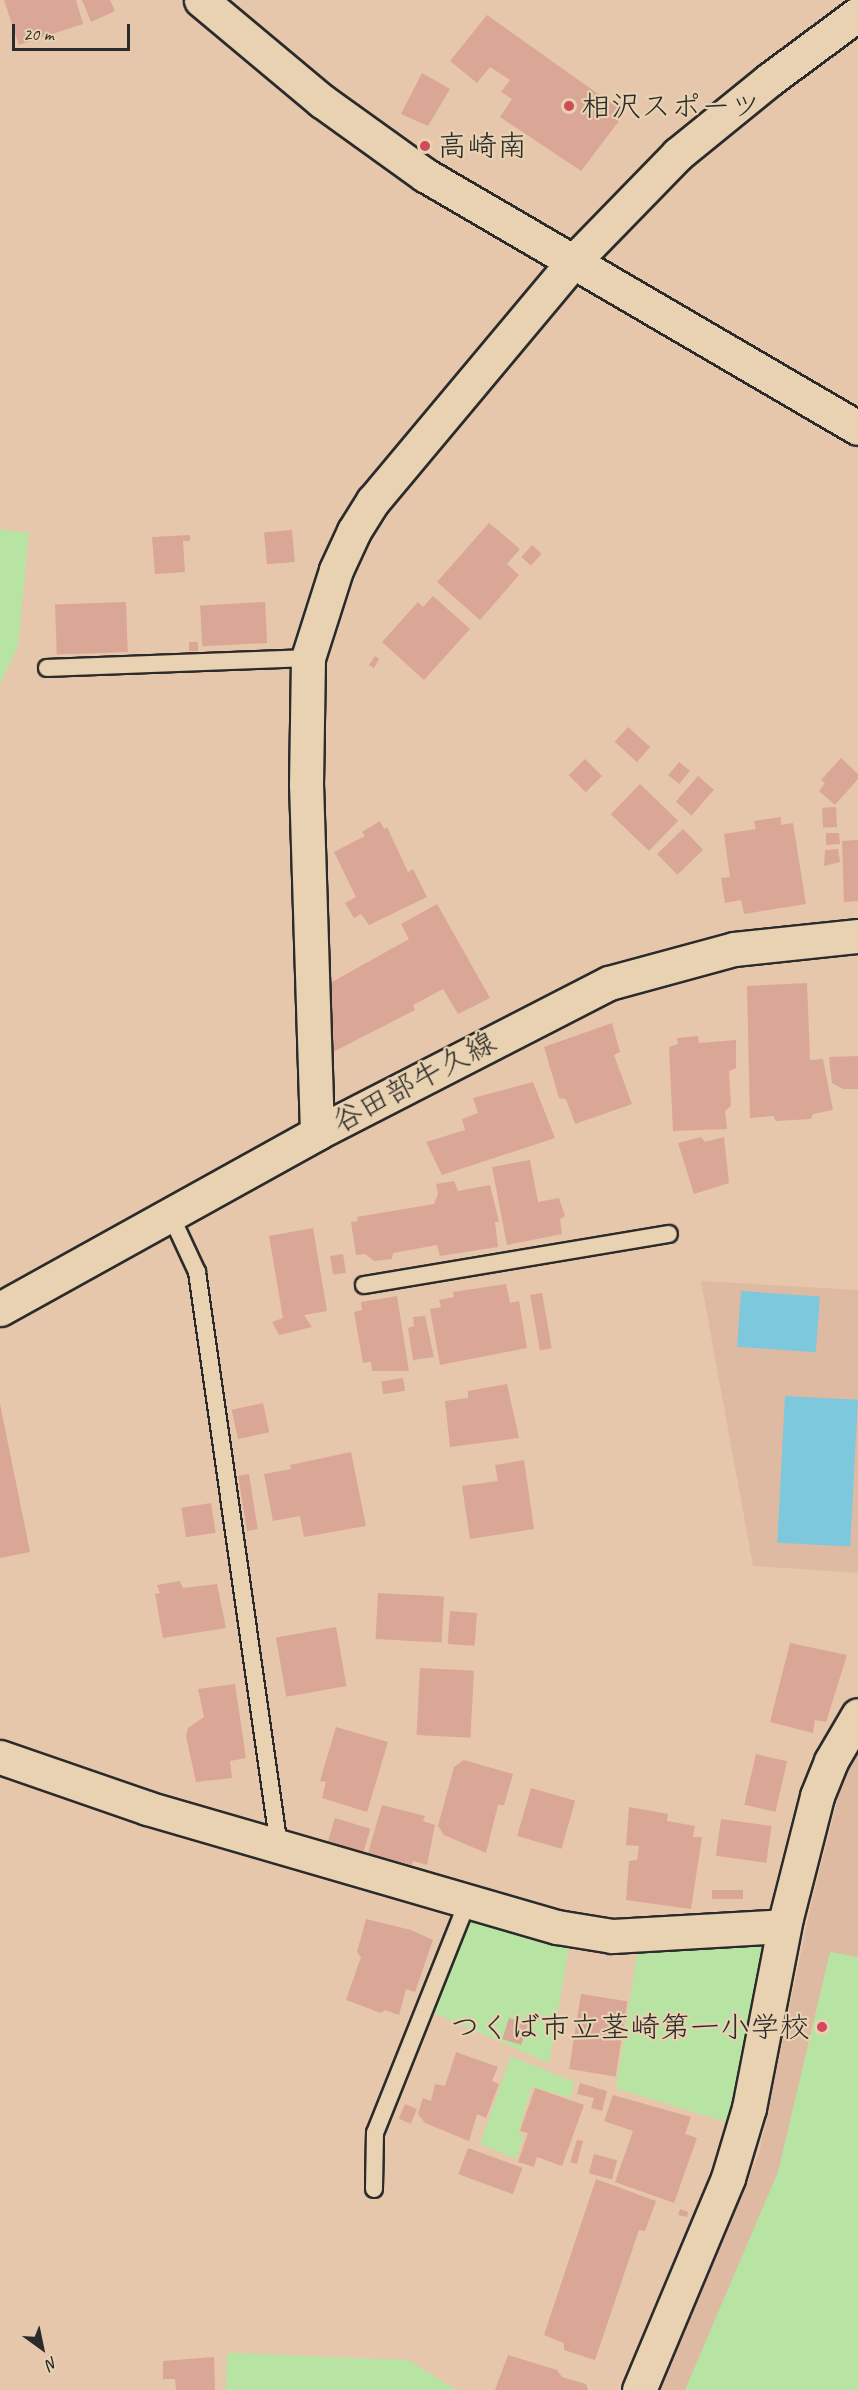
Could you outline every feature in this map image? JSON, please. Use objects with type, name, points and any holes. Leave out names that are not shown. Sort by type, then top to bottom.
[{"type":"street","points":[[201,0],[381,147],[572,263],[858,428]]},
{"type":"street","points":[[317,1133],[306,785],[308,658],[336,570],[373,501],[572,263],[709,126],[858,14]]},
{"type":"street","name":"谷田部牛久線","points":[[0,1310],[317,1133],[609,983],[734,949],[858,936]]},
{"type":"street","points":[[639,2390],[729,2178],[749,2108],[784,1926],[817,1796],[831,1761],[858,1715]]},
{"type":"street","points":[[0,1757],[147,1808],[557,1927],[612,1936],[784,1926]]},
{"type":"lane","points":[[47,668],[308,658]]},
{"type":"lane","points":[[171,1216],[197,1272],[279,1847]]},
{"type":"lane","points":[[364,1285],[669,1234]]},
{"type":"lane","points":[[374,2189],[375,2133],[468,1901]]},
{"type":"shaded area","points":[[701,1281],[858,1290],[858,1573],[753,1566]]},
{"type":"shaded area","name":"つくば市立茎崎第一小学校","points":[[858,1741],[858,2390],[657,2390],[759,2154],[812,1900],[848,1759]]},
{"type":"green space","points":[[0,529],[29,533],[18,646],[0,684]]},
{"type":"green space","points":[[470,1922],[569,1947],[549,2063],[434,2013]]},
{"type":"green space","points":[[762,1946],[729,2123],[616,2088],[637,1954]]},
{"type":"green space","name":"つくば市立茎崎第一小学校","points":[[830,1952],[858,1957],[858,2390],[685,2390],[778,2172]]},
{"type":"green space","points":[[511,2056],[574,2082],[570,2098],[532,2086],[518,2134],[524,2136],[516,2159],[480,2144]]},
{"type":"green space","points":[[227,2353],[408,2360],[457,2390],[226,2390]]},
{"type":"water","points":[[741,1291],[820,1297],[816,1352],[737,1347]]},
{"type":"water","points":[[785,1396],[858,1400],[850,1547],[777,1543]]},
{"type":"building","points":[[4,0],[76,0],[83,24],[19,45]]},
{"type":"building","points":[[82,0],[110,0],[115,11],[91,22]]},
{"type":"building","points":[[487,15],[625,113],[581,171],[500,117],[512,99],[501,92],[510,80],[490,67],[477,83],[450,61]]},
{"type":"building","points":[[422,73],[450,89],[428,126],[401,114]]},
{"type":"building","points":[[489,523],[520,549],[507,564],[519,575],[480,620],[437,582]]},
{"type":"building","points":[[292,530],[295,562],[267,564],[264,532]]},
{"type":"building","points":[[190,535],[190,541],[183,541],[185,572],[155,574],[152,537]]},
{"type":"building","points":[[532,545],[542,554],[531,566],[521,557]]},
{"type":"building","points":[[433,596],[470,629],[424,680],[382,642],[418,602],[423,607]]},
{"type":"building","points":[[126,602],[128,652],[57,654],[55,604]]},
{"type":"building","points":[[265,602],[267,643],[202,646],[200,605]]},
{"type":"building","points":[[189,642],[198,642],[198,651],[189,651]]},
{"type":"building","points":[[375,656],[379,659],[374,668],[369,665]]},
{"type":"building","points":[[628,727],[650,747],[637,762],[615,742]]},
{"type":"building","points":[[841,758],[858,774],[858,779],[835,805],[819,791],[825,783],[821,780]]},
{"type":"building","points":[[585,759],[602,776],[586,792],[569,775]]},
{"type":"building","points":[[679,762],[690,771],[679,784],[668,775]]},
{"type":"building","points":[[698,776],[714,790],[692,815],[676,802]]},
{"type":"building","points":[[640,784],[678,821],[649,851],[611,814]]},
{"type":"building","points":[[836,807],[837,827],[823,828],[822,808]]},
{"type":"building","points":[[781,817],[781,825],[793,823],[806,904],[744,914],[741,900],[725,903],[721,878],[730,877],[724,834],[756,829],[754,821]]},
{"type":"building","points":[[380,821],[384,829],[387,827],[408,872],[413,869],[427,897],[369,925],[361,914],[354,918],[345,903],[356,897],[334,852],[365,836],[362,832]]},
{"type":"building","points":[[683,829],[703,850],[677,875],[657,854]]},
{"type":"building","points":[[826,833],[839,833],[840,844],[826,845]]},
{"type":"building","points":[[858,840],[858,901],[844,902],[842,841]]},
{"type":"building","points":[[838,849],[840,862],[824,866],[825,850]]},
{"type":"building","points":[[437,904],[490,998],[458,1014],[443,989],[413,1005],[415,1010],[331,1053],[325,986],[409,939],[401,924]]},
{"type":"building","points":[[807,983],[810,1060],[823,1059],[833,1110],[813,1114],[811,1119],[776,1121],[773,1116],[750,1118],[747,986]]},
{"type":"building","points":[[612,1023],[620,1052],[614,1055],[632,1104],[575,1124],[566,1099],[559,1098],[544,1047]]},
{"type":"building","points":[[698,1036],[699,1043],[736,1040],[736,1068],[729,1071],[731,1106],[725,1111],[727,1129],[673,1131],[669,1047],[678,1044],[677,1038]]},
{"type":"building","points":[[858,1056],[858,1089],[843,1089],[832,1083],[829,1057]]},
{"type":"building","points":[[533,1082],[555,1138],[442,1175],[426,1142],[465,1130],[462,1119],[478,1113],[473,1098]]},
{"type":"building","points":[[701,1137],[705,1142],[724,1137],[729,1183],[694,1194],[678,1143]]},
{"type":"building","points":[[530,1160],[538,1202],[559,1198],[565,1216],[560,1219],[562,1234],[507,1245],[492,1167]]},
{"type":"building","points":[[454,1181],[458,1191],[490,1185],[499,1222],[495,1222],[498,1247],[440,1256],[437,1245],[393,1253],[392,1259],[374,1261],[365,1254],[356,1255],[351,1222],[358,1221],[357,1217],[434,1204],[438,1194],[436,1184]]},
{"type":"building","points":[[313,1228],[327,1311],[304,1315],[312,1327],[279,1335],[272,1322],[283,1318],[269,1236]]},
{"type":"building","points":[[343,1254],[346,1273],[333,1275],[330,1256]]},
{"type":"building","points":[[506,1284],[510,1303],[519,1301],[527,1348],[440,1365],[430,1309],[441,1307],[439,1300],[454,1297],[453,1292]]},
{"type":"building","points":[[542,1293],[552,1348],[540,1350],[530,1295]]},
{"type":"building","points":[[397,1296],[409,1371],[372,1371],[371,1362],[363,1363],[354,1312],[362,1310],[361,1302]]},
{"type":"building","points":[[425,1316],[434,1357],[413,1360],[408,1328],[414,1326],[413,1317]]},
{"type":"building","points":[[403,1378],[405,1391],[383,1394],[381,1381]]},
{"type":"building","points":[[507,1384],[519,1438],[450,1447],[445,1401],[468,1398],[468,1391]]},
{"type":"building","points":[[263,1403],[269,1432],[238,1439],[232,1410]]},
{"type":"building","points":[[0,1404],[30,1552],[0,1558]]},
{"type":"building","points":[[351,1452],[366,1526],[304,1537],[300,1516],[273,1521],[264,1474],[291,1469],[290,1465]]},
{"type":"building","points":[[524,1460],[534,1529],[470,1539],[462,1486],[498,1481],[495,1465]]},
{"type":"building","points":[[249,1474],[258,1529],[247,1531],[238,1476]]},
{"type":"building","points":[[211,1503],[216,1533],[186,1537],[181,1508]]},
{"type":"building","points":[[180,1581],[183,1588],[217,1584],[226,1628],[163,1638],[155,1594],[160,1593],[157,1585]]},
{"type":"building","points":[[378,1593],[444,1596],[442,1642],[376,1639]]},
{"type":"building","points":[[450,1611],[477,1613],[475,1646],[448,1644]]},
{"type":"building","points":[[336,1627],[346,1686],[286,1697],[276,1638]]},
{"type":"building","points":[[790,1643],[847,1655],[826,1722],[815,1720],[813,1733],[770,1722]]},
{"type":"building","points":[[420,1668],[474,1671],[470,1738],[416,1735]]},
{"type":"building","points":[[235,1684],[246,1758],[230,1761],[232,1778],[196,1782],[186,1736],[188,1728],[204,1717],[198,1689]]},
{"type":"building","points":[[336,1727],[388,1742],[367,1812],[322,1798],[326,1782],[320,1781]]},
{"type":"building","points":[[756,1754],[787,1761],[775,1812],[744,1805]]},
{"type":"building","points":[[464,1760],[513,1774],[504,1805],[498,1805],[486,1853],[444,1835],[438,1826],[454,1767]]},
{"type":"building","points":[[531,1788],[575,1801],[561,1849],[517,1836]]},
{"type":"building","points":[[382,1805],[425,1816],[423,1821],[435,1825],[427,1865],[413,1861],[412,1865],[368,1853]]},
{"type":"building","points":[[629,1807],[668,1814],[667,1821],[695,1826],[693,1837],[702,1837],[691,1909],[626,1900],[629,1861],[637,1860],[639,1846],[626,1845]]},
{"type":"building","points":[[335,1818],[370,1829],[363,1852],[328,1841]]},
{"type":"building","points":[[721,1819],[772,1826],[766,1863],[716,1856]]},
{"type":"building","points":[[712,1890],[743,1890],[743,1899],[712,1899]]},
{"type":"building","points":[[366,1919],[411,1930],[433,1940],[415,1992],[406,1989],[399,2015],[385,2010],[381,2013],[346,2000],[361,1957],[357,1952]]},
{"type":"building","points":[[581,1994],[627,2001],[616,2076],[569,2069]]},
{"type":"building","points":[[509,2018],[528,2024],[521,2045],[502,2039]]},
{"type":"building","points":[[456,2052],[498,2067],[492,2081],[499,2084],[486,2118],[477,2114],[469,2141],[425,2123],[418,2114],[423,2098],[431,2101],[435,2084],[445,2086]]},
{"type":"building","points":[[580,2083],[607,2091],[602,2111],[591,2108],[594,2098],[577,2094]]},
{"type":"building","points":[[535,2088],[584,2105],[562,2166],[537,2157],[534,2167],[518,2162],[528,2133],[520,2131]]},
{"type":"building","points":[[613,2095],[691,2117],[685,2134],[697,2138],[674,2203],[615,2182],[633,2131],[604,2121]]},
{"type":"building","points":[[405,2104],[417,2109],[411,2124],[399,2119]]},
{"type":"building","points":[[577,2140],[583,2141],[577,2164],[570,2162]]},
{"type":"building","points":[[468,2148],[523,2168],[513,2194],[458,2174]]},
{"type":"building","points":[[594,2154],[617,2160],[612,2180],[589,2173]]},
{"type":"building","points":[[596,2179],[656,2201],[645,2231],[639,2230],[595,2360],[564,2350],[564,2343],[544,2335]]},
{"type":"building","points":[[680,2209],[688,2212],[687,2217],[678,2215]]},
{"type":"building","points":[[508,2355],[557,2370],[562,2377],[586,2384],[588,2390],[495,2390]]},
{"type":"building","points":[[214,2357],[215,2390],[176,2390],[175,2379],[163,2379],[163,2361]]},
{"type":"place","name":"相沢スポーツ","points":[[569,106]]},
{"type":"place","name":"高崎南","points":[[425,146]]},
{"type":"place","name":"つくば市立茎崎第一小学校","points":[[822,2027]]}]
